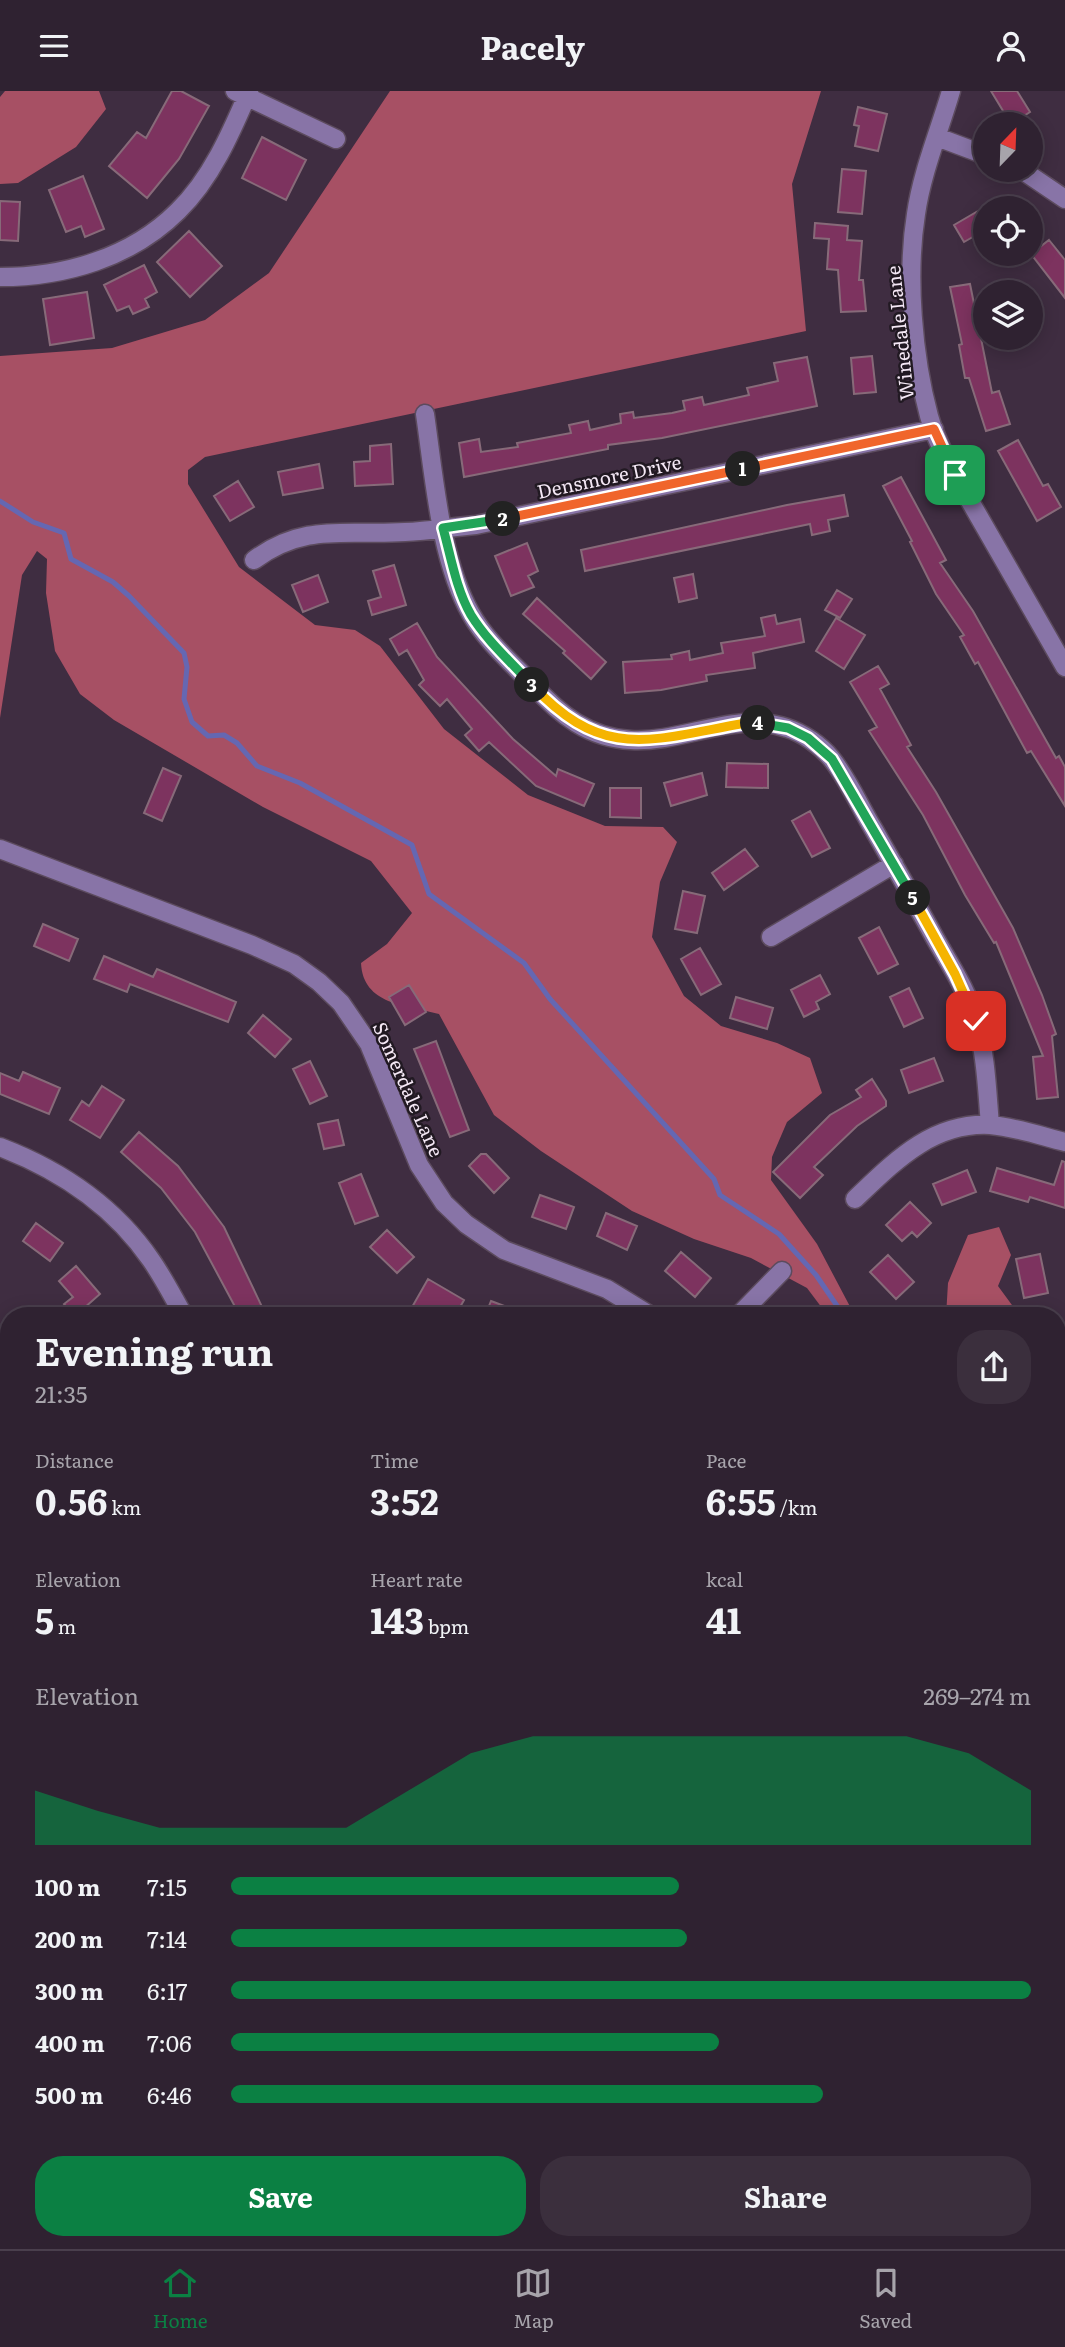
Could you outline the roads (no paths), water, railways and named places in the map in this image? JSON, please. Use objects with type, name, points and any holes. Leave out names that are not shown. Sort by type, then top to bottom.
[{"type":"street","name":"Winedale Lane","points":[[951,91],[916,214],[912,253],[918,354],[934,429],[955,475],[1065,667]]},
{"type":"street","points":[[0,277],[63,271],[92,265],[112,257],[149,234],[178,211],[214,164],[244,93],[335,139]]},
{"type":"street","points":[[937,137],[973,150]]},
{"type":"street","points":[[1040,182],[1065,199]]},
{"type":"street","points":[[425,414],[443,528],[461,593],[471,615],[485,635],[564,716],[584,728],[631,740],[656,739],[746,723],[767,723],[788,728],[808,738],[832,759],[894,864],[970,1004],[983,1052],[990,1125]]},
{"type":"street","name":"Densmore Drive","points":[[254,560],[289,539],[310,533],[406,532],[476,525],[934,429]]},
{"type":"street","name":"Somerdale Lane","points":[[0,849],[252,945],[294,964],[319,982],[341,1003],[369,1044],[419,1164],[444,1203],[466,1224],[504,1250],[599,1285],[636,1307]]},
{"type":"street","points":[[771,937],[894,864]]},
{"type":"street","points":[[855,1199],[898,1159],[925,1139],[955,1128],[990,1125],[1065,1142]]},
{"type":"street","points":[[0,1147],[65,1178],[93,1198],[118,1221],[150,1259],[179,1307]]},
{"type":"street","points":[[747,1307],[782,1271]]},
{"type":"waterway","points":[[0,501],[33,522],[64,533],[71,559],[113,582],[184,653],[187,667],[184,699],[192,722],[208,736],[224,735],[237,743],[257,766],[300,783],[412,845],[429,894],[524,963],[550,999],[714,1179],[720,1195],[779,1234],[816,1275],[838,1307]]}]
